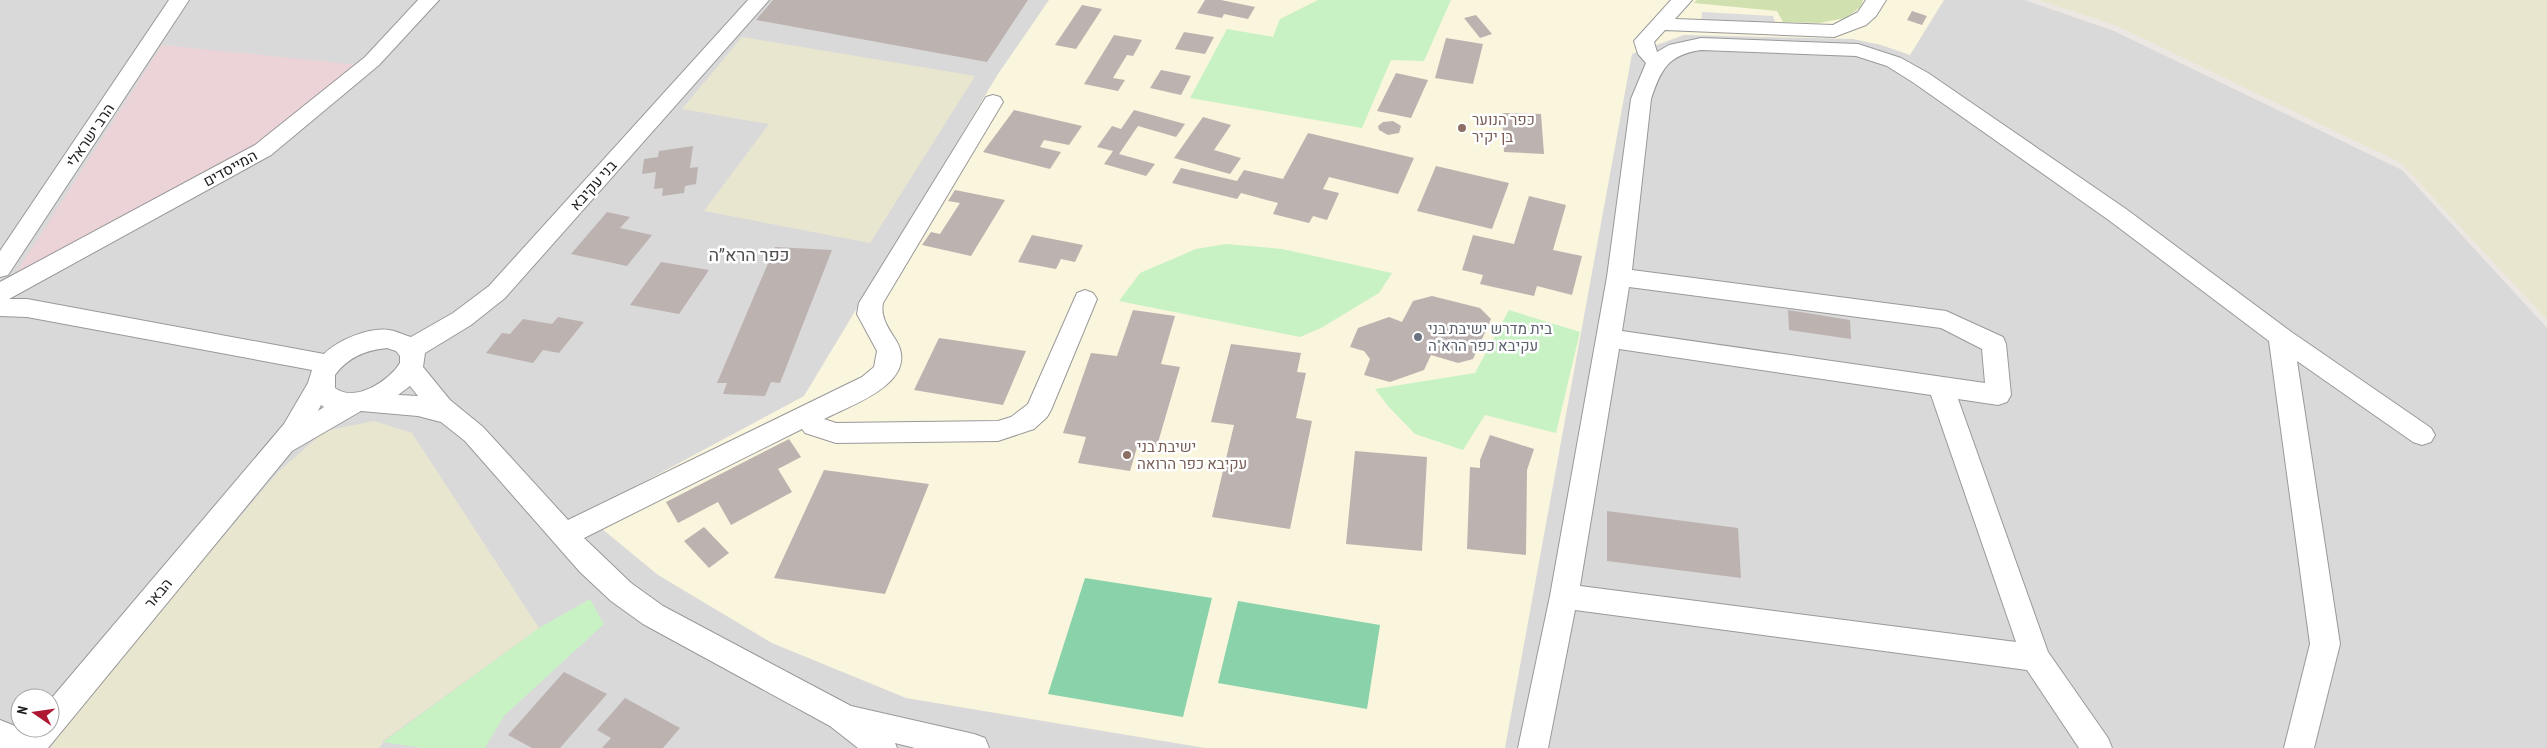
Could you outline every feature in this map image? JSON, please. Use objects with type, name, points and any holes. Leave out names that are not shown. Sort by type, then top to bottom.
[{"type":"street","name":"הרב ישראלי","points":[[0,270],[179,0]]},
{"type":"street","name":"המייסדים","points":[[0,292],[263,150],[372,61],[430,0]]},
{"type":"street","name":"בני עקיבא","points":[[410,359],[497,292],[759,0]]},
{"type":"street","points":[[1657,62],[1648,54],[1644,40],[1682,0]]},
{"type":"street","points":[[1659,24],[1834,31],[1849,26],[1864,17],[1874,7],[1876,0]]},
{"type":"street","points":[[1533,748],[1564,596],[1619,277],[1642,99],[1648,76],[1657,62],[1668,51],[1683,45],[1843,48],[1877,55],[1894,62],[1921,78],[2118,215],[2281,337],[2422,435]]},
{"type":"street","points":[[566,534],[871,384],[886,371],[889,351],[869,314],[871,303],[993,102]]},
{"type":"street","points":[[1608,338],[1998,395],[1994,344],[1946,320],[1619,277]]},
{"type":"street","points":[[806,416],[814,426],[836,433],[998,431],[1016,428],[1030,419],[1038,410],[1085,299]]},
{"type":"street","points":[[0,306],[27,308],[325,374]]},
{"type":"street","points":[[2281,337],[2325,644],[2299,748]]},
{"type":"street","points":[[450,414],[418,406],[343,404],[329,400],[324,396],[325,374],[344,351],[375,340],[399,341],[424,387],[450,414],[474,434],[566,534],[590,564],[621,592],[653,615],[841,716],[882,748]]},
{"type":"street","points":[[356,403],[380,396],[396,386],[410,359]]},
{"type":"street","name":"הבאר","points":[[60,710],[266,465],[293,430],[325,374]]},
{"type":"street","points":[[1941,387],[2036,658],[2097,748]]},
{"type":"street","name":"הבאר","points":[[266,465],[294,438],[356,403]]},
{"type":"street","points":[[1564,596],[2036,658]]},
{"type":"street","points":[[841,716],[914,736],[974,748]]},
{"type":"street","points":[[0,734],[35,740]]},
{"type":"shaded area","name":"כפר הרא״ה","points":[[0,0],[2025,0],[2114,31],[2402,170],[2547,328],[2547,748],[379,748],[383,742],[74,713],[60,733],[60,688],[10,688],[10,738],[57,738],[50,748],[0,748]]},
{"type":"shaded area","name":"ישיבת בני עקיבא כפר הרואה","points":[[1049,0],[1944,0],[1910,55],[1881,45],[1853,39],[1684,35],[1632,54],[1505,748],[1205,748],[906,698],[772,643],[658,575],[584,514],[804,396],[998,74]]},
{"type":"shaded area","points":[[2038,0],[2547,0],[2547,320],[2401,163],[2115,25]]},
{"type":"shaded area","points":[[1702,12],[1773,16],[1778,32],[1701,29]]},
{"type":"shaded area","points":[[742,37],[975,76],[870,243],[704,211],[769,124],[682,109]]},
{"type":"shaded area","points":[[162,45],[360,65],[263,143],[14,276]]},
{"type":"shaded area","points":[[374,421],[412,433],[539,628],[383,741],[379,748],[50,748],[57,738],[60,738],[60,733],[74,713],[278,472],[325,431]]},
{"type":"green space","points":[[1318,0],[1451,0],[1424,61],[1391,60],[1362,128],[1190,98],[1227,29],[1273,37],[1280,19]]},
{"type":"green space","points":[[1697,0],[1863,0],[1861,7],[1845,18],[1819,23],[1783,22],[1777,11],[1694,3]]},
{"type":"green space","points":[[1226,244],[1282,249],[1392,273],[1379,293],[1321,328],[1300,337],[1119,301],[1140,273],[1196,249]]},
{"type":"green space","points":[[1509,310],[1580,332],[1556,433],[1485,415],[1463,450],[1415,434],[1388,406],[1375,389],[1475,373]]},
{"type":"green space","points":[[1085,578],[1212,598],[1183,717],[1048,694]]},
{"type":"green space","points":[[590,599],[604,624],[504,716],[485,748],[423,748],[383,742],[539,628]]},
{"type":"green space","points":[[1238,601],[1380,625],[1367,709],[1218,683]]},
{"type":"building","points":[[773,0],[1028,0],[987,62],[756,20]]},
{"type":"building","points":[[1205,0],[1221,0],[1255,7],[1248,19],[1224,14],[1222,18],[1197,13]]},
{"type":"building","points":[[1082,5],[1102,9],[1076,49],[1055,45]]},
{"type":"building","points":[[1912,11],[1927,16],[1922,25],[1907,20]]},
{"type":"building","points":[[1476,15],[1492,34],[1480,38],[1464,18]]},
{"type":"building","points":[[1184,32],[1214,37],[1205,54],[1175,49]]},
{"type":"building","points":[[1114,35],[1142,40],[1133,56],[1127,55],[1113,78],[1125,80],[1118,91],[1084,84]]},
{"type":"building","points":[[1446,38],[1483,44],[1473,84],[1435,78]]},
{"type":"building","points":[[1161,70],[1191,76],[1181,95],[1150,88]]},
{"type":"building","points":[[1396,73],[1428,80],[1411,118],[1377,111]]},
{"type":"building","points":[[1014,110],[1082,126],[1069,145],[1044,140],[1040,147],[1061,152],[1050,169],[983,152]]},
{"type":"building","points":[[1134,110],[1185,124],[1176,137],[1138,126],[1119,154],[1155,164],[1146,176],[1104,164],[1113,151],[1097,147],[1112,126],[1121,129]]},
{"type":"building","points":[[1502,113],[1541,114],[1544,154],[1504,152]]},
{"type":"building","points":[[1203,117],[1231,125],[1214,150],[1241,158],[1230,174],[1174,158]]},
{"type":"building","points":[[1393,121],[1401,126],[1399,133],[1388,135],[1379,130],[1378,126],[1383,122]]},
{"type":"building","points":[[1308,133],[1414,158],[1398,194],[1329,177],[1323,189],[1339,193],[1327,220],[1313,216],[1309,223],[1273,214],[1278,203],[1241,193],[1237,199],[1172,183],[1181,168],[1237,181],[1244,170],[1283,179]]},
{"type":"building","points":[[693,146],[690,168],[698,167],[696,184],[685,186],[684,193],[662,196],[663,188],[654,189],[656,172],[642,174],[644,159],[658,157],[659,151]]},
{"type":"building","points":[[1436,166],[1509,183],[1492,229],[1417,211]]},
{"type":"building","points":[[955,190],[1005,200],[971,256],[922,245],[931,232],[940,234],[960,203],[948,201]]},
{"type":"building","points":[[1529,196],[1566,205],[1553,250],[1582,256],[1572,295],[1537,286],[1534,296],[1480,284],[1483,275],[1462,270],[1473,235],[1514,244]]},
{"type":"building","points":[[607,212],[630,217],[620,228],[652,235],[627,266],[571,254]]},
{"type":"building","points":[[1032,235],[1083,245],[1075,262],[1061,259],[1056,269],[1018,262]]},
{"type":"building","points":[[775,247],[832,250],[780,383],[771,382],[765,396],[723,394],[727,383],[717,383]]},
{"type":"building","points":[[661,262],[709,270],[679,314],[630,305]]},
{"type":"building","name":"בית מדרש ישיבת בני עקיבא כפר הרא\"ה","points":[[1432,296],[1480,308],[1491,319],[1473,359],[1458,363],[1431,355],[1424,370],[1390,382],[1364,375],[1370,359],[1364,351],[1350,347],[1358,328],[1389,317],[1402,322],[1413,301]]},
{"type":"building","points":[[1133,310],[1175,316],[1161,364],[1180,367],[1157,446],[1138,444],[1130,471],[1078,463],[1086,437],[1063,433],[1091,353],[1117,356]]},
{"type":"building","points":[[1788,310],[1850,320],[1851,339],[1789,330]]},
{"type":"building","points":[[558,317],[584,322],[559,353],[543,350],[533,363],[486,353],[502,333],[510,334],[523,319],[552,324]]},
{"type":"building","points":[[939,338],[1026,351],[1003,405],[914,390]]},
{"type":"building","points":[[1231,344],[1301,353],[1297,372],[1306,373],[1296,418],[1312,421],[1290,529],[1212,517],[1234,425],[1211,422]]},
{"type":"building","points":[[1490,435],[1534,449],[1527,470],[1526,555],[1467,549],[1470,467],[1480,468],[1480,460]]},
{"type":"building","points":[[789,439],[801,457],[778,469],[792,492],[731,525],[718,502],[678,523],[666,502]]},
{"type":"building","points":[[1355,451],[1427,457],[1422,551],[1346,544]]},
{"type":"building","points":[[824,470],[929,484],[885,594],[774,578]]},
{"type":"building","points":[[1607,511],[1738,528],[1741,578],[1607,561]]},
{"type":"building","points":[[704,527],[729,553],[709,568],[684,541]]},
{"type":"building","points":[[564,672],[607,694],[560,748],[532,748],[508,735]]},
{"type":"building","points":[[625,698],[680,728],[663,748],[602,748],[611,738],[597,730]]},
{"type":"place","name":"כפר הנוער בן יקיר","points":[[1462,128]]},
{"type":"place","name":"בית מדרש ישיבת בני עקיבא כפר הרא\"ה","points":[[1418,337]]},
{"type":"place","name":"ישיבת בני עקיבא כפר הרואה","points":[[1127,455]]},
{"type":"district","name":"כפר הרא״ה","points":[[749,254]]}]
